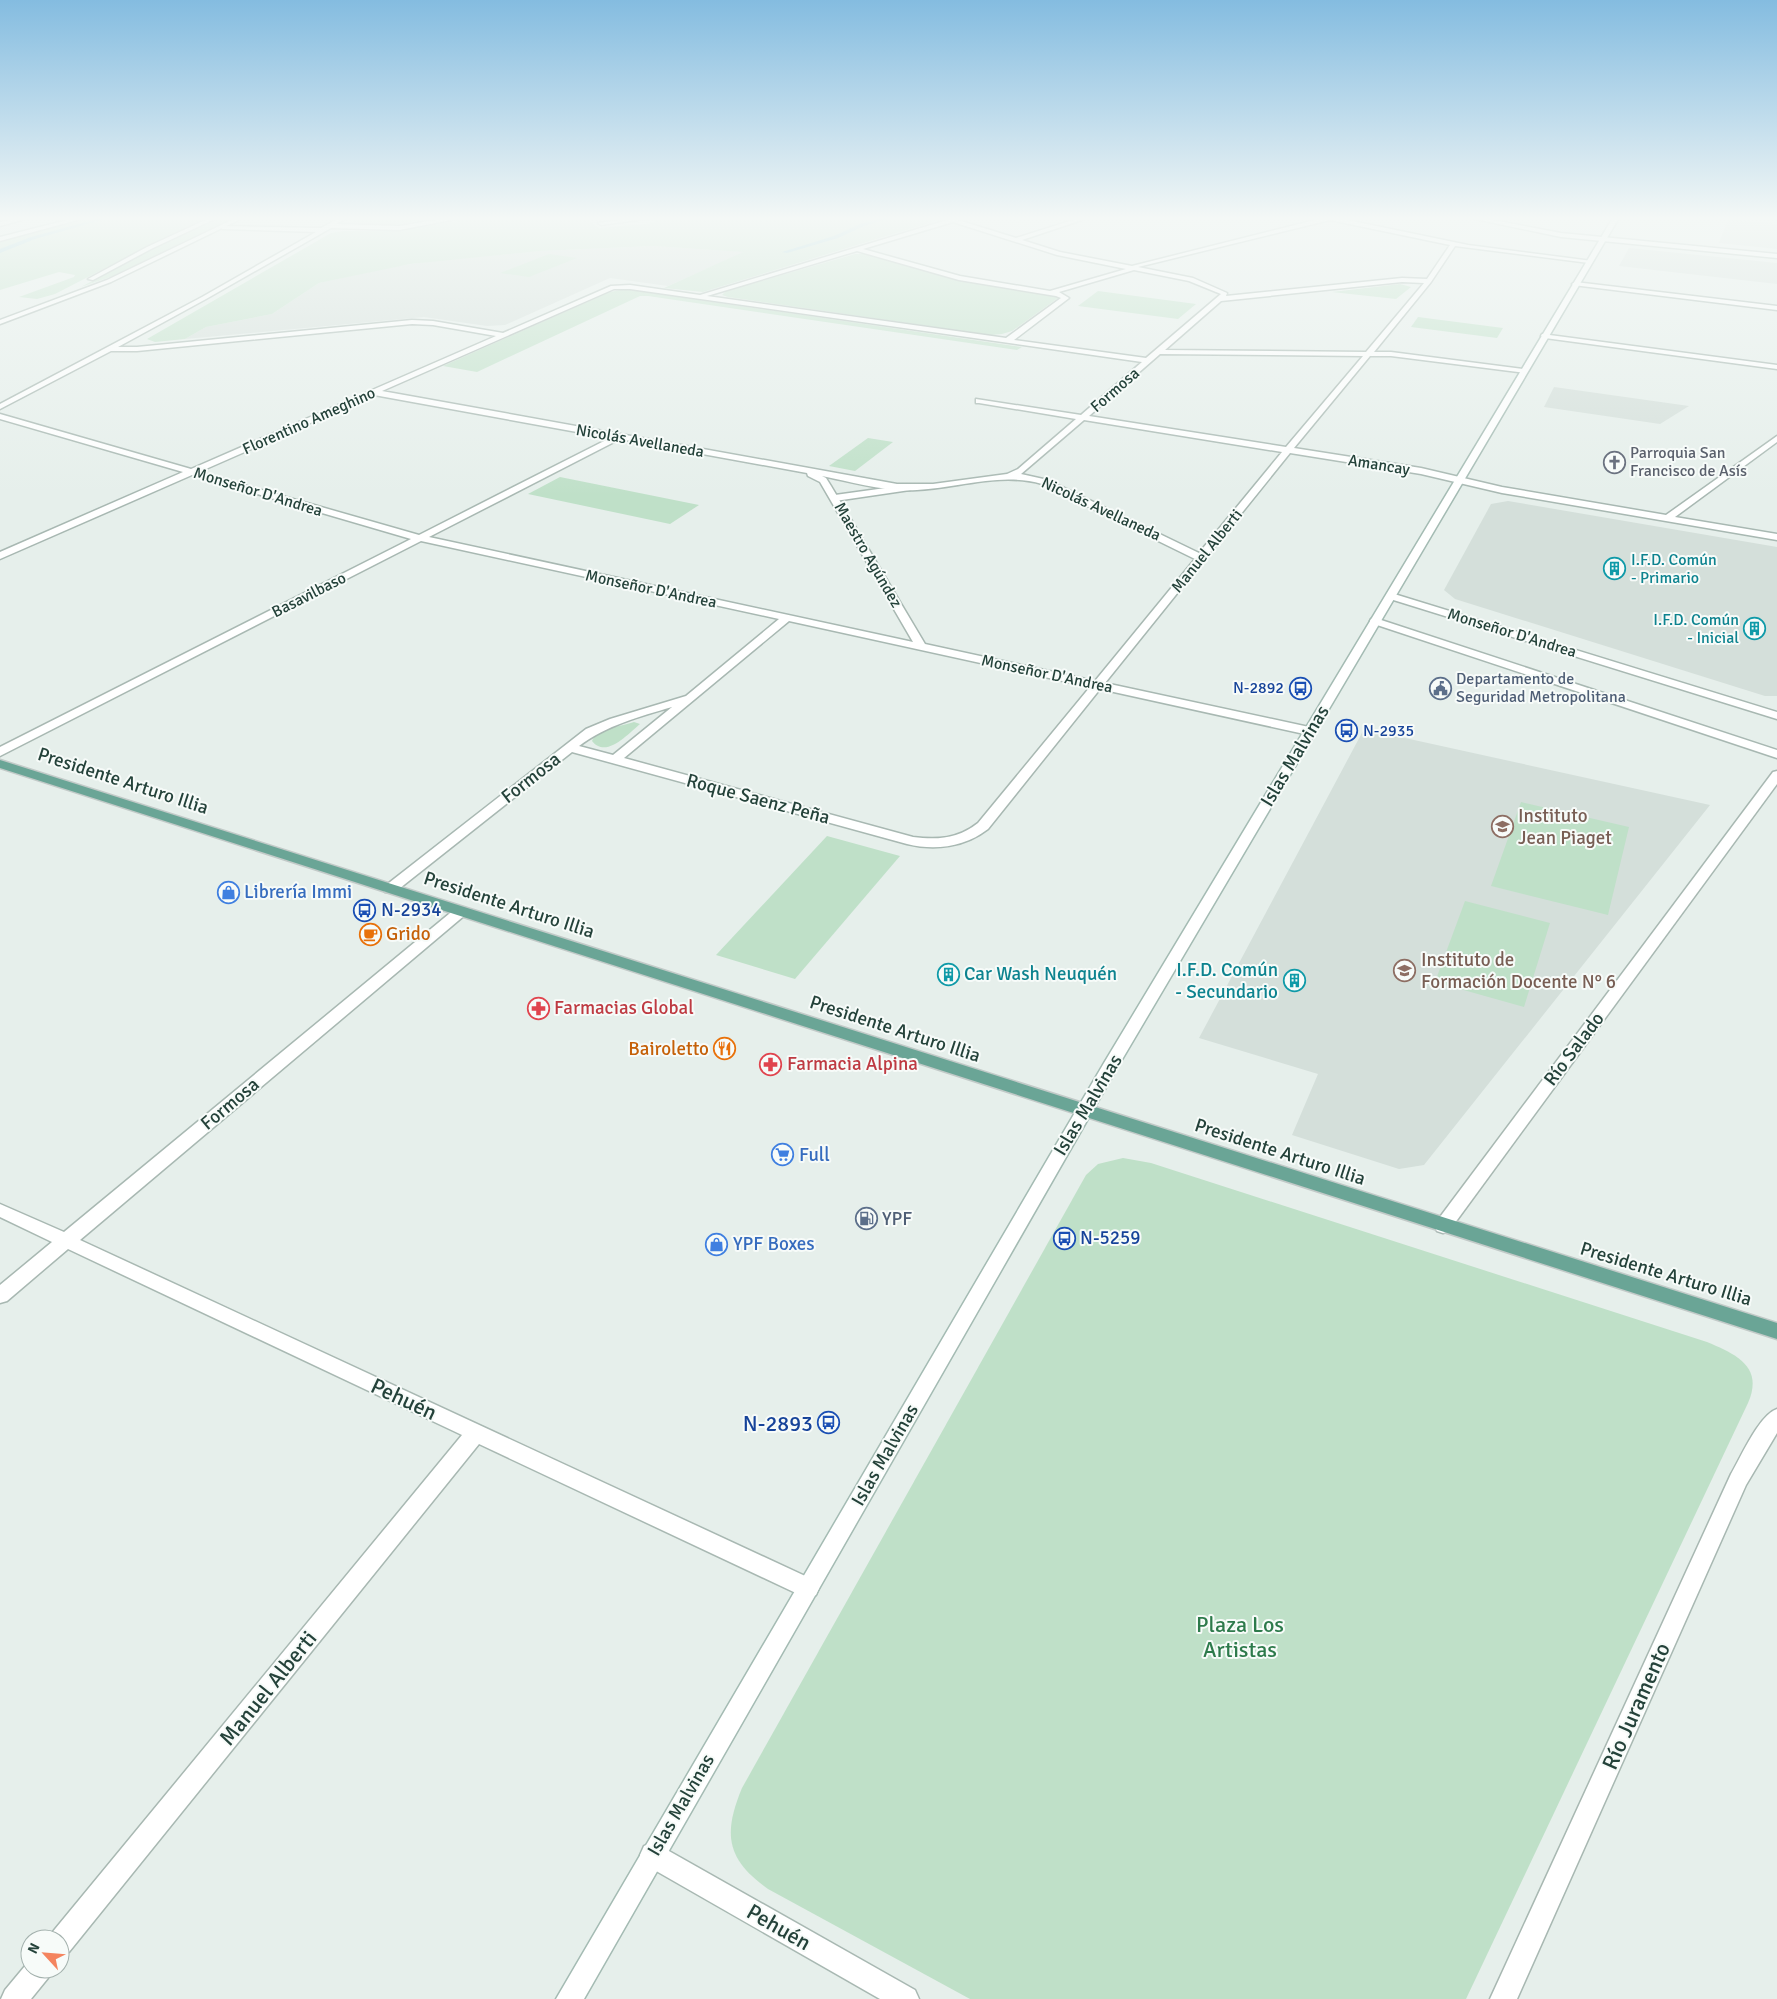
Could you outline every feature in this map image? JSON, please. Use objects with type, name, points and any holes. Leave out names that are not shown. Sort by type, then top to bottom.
[{"type":"main road","name":"Presidente Arturo Illia","points":[[0,764],[1084,1112],[1777,1331]]},
{"type":"street","points":[[1,322],[27,309]]},
{"type":"street","points":[[1,322],[34,309]]},
{"type":"street","points":[[0,407],[184,309]]},
{"type":"street","name":"Florentino Ameghino","points":[[0,556],[560,309]]},
{"type":"street","points":[[792,309],[1149,361]]},
{"type":"street","points":[[1007,340],[1050,309]]},
{"type":"street","name":"Formosa","points":[[1007,477],[1022,471],[1208,309]]},
{"type":"street","name":"Manuel Alberti","points":[[948,842],[968,837],[982,826],[1288,450],[1407,309]]},
{"type":"street","name":"Islas Malvinas","points":[[569,1999],[1084,1112],[1561,309]]},
{"type":"street","points":[[110,349],[137,349],[412,322],[432,323],[503,334]]},
{"type":"street","points":[[1545,336],[1777,367]]},
{"type":"street","points":[[1159,352],[1370,353],[1413,356],[1524,371]]},
{"type":"street","name":"Nicolás Avellaneda","points":[[373,392],[907,488]]},
{"type":"street","name":"Amancay","points":[[979,402],[1426,472],[1502,490],[1777,537]]},
{"type":"street","name":"Monseñor D'Andrea","points":[[0,416],[419,538],[1309,732]]},
{"type":"street","name":"Basavilbaso","points":[[0,752],[618,437]]},
{"type":"street","points":[[1668,518],[1777,438]]},
{"type":"street","name":"Maestro Agúndez","points":[[805,470],[823,480],[835,498],[922,648]]},
{"type":"street","name":"Nicolás Avellaneda","points":[[835,498],[1007,477],[1042,480],[1201,558]]},
{"type":"street","name":"Monseñor D'Andrea","points":[[1391,596],[1777,716]]},
{"type":"street","name":"Formosa","points":[[615,760],[787,618]]},
{"type":"street","name":"Monseñor D'Andrea","points":[[1375,621],[1777,754]]},
{"type":"street","name":"Formosa","points":[[390,889],[590,732],[606,724],[690,698]]},
{"type":"street","name":"Roque Saenz Peña","points":[[570,747],[902,839],[924,843],[948,842]]},
{"type":"street","name":"Río Salado","points":[[1443,1226],[1777,775]]},
{"type":"street","name":"Formosa","points":[[0,1296],[460,912]]},
{"type":"street","name":"Pehuén","points":[[0,1210],[808,1588]]},
{"type":"street","name":"Río Juramento","points":[[1503,1999],[1738,1480],[1762,1438],[1777,1417]]},
{"type":"street","name":"Manuel Alberti","points":[[70,1931],[476,1433]]},
{"type":"street","name":"Pehuén","points":[[653,1855],[906,1999]]},
{"type":"street","points":[[14,1999],[31,1979]]},
{"type":"shaded area","points":[[279,309],[540,309],[505,325],[487,326],[424,317],[185,339],[206,327],[272,314]]},
{"type":"shaded area","points":[[1554,387],[1689,406],[1660,424],[1544,407]]},
{"type":"shaded area","points":[[1508,501],[1777,547],[1777,696],[1765,696],[1455,599],[1444,590],[1491,504]]},
{"type":"shaded area","name":"Instituto de Formación Docente N° 6","points":[[1364,729],[1710,805],[1424,1165],[1399,1169],[1292,1135],[1318,1074],[1199,1038]]},
{"type":"green space","points":[[199,309],[279,309],[272,314],[206,327],[185,339],[155,342],[147,339]]},
{"type":"green space","points":[[571,309],[612,309],[477,372],[443,366]]},
{"type":"green space","points":[[739,309],[763,309],[1022,347],[1017,350]]},
{"type":"green space","points":[[813,309],[1042,309],[1012,331],[991,335]]},
{"type":"green space","points":[[1103,309],[1190,309],[1178,319]]},
{"type":"green space","points":[[1418,317],[1503,328],[1497,338],[1411,327]]},
{"type":"green space","points":[[868,438],[893,442],[855,471],[829,466]]},
{"type":"green space","points":[[560,477],[699,505],[670,524],[528,494]]},
{"type":"green space","points":[[634,722],[640,724],[617,743],[604,747],[598,746],[592,741],[604,731]]},
{"type":"green space","points":[[1521,802],[1629,827],[1608,915],[1491,886]]},
{"type":"green space","points":[[827,836],[900,856],[795,979],[716,955]]},
{"type":"green space","points":[[1465,901],[1550,923],[1524,1007],[1435,982]]},
{"type":"green space","name":"Plaza Los Artistas","points":[[1123,1158],[1151,1163],[1707,1342],[1737,1357],[1750,1371],[1752,1391],[1748,1403],[1466,1999],[970,1999],[768,1889],[754,1878],[736,1856],[732,1845],[732,1819],[742,1788],[1086,1175],[1098,1164]]},
{"type":"place","name":"Parroquia San Francisco de Asís","points":[[1614,462]]},
{"type":"place","name":"I.F.D. Común - Primario","points":[[1615,569]]},
{"type":"place","name":"I.F.D. Común - Inicial","points":[[1755,629]]},
{"type":"place","name":"N-2892","points":[[1300,688]]},
{"type":"place","name":"Departamento de Seguridad Metropolitana","points":[[1440,688]]},
{"type":"place","name":"N-2935","points":[[1347,731]]},
{"type":"place","name":"Instituto Jean Piaget","points":[[1502,827]]},
{"type":"place","name":"Librería Immi","points":[[228,892]]},
{"type":"place","name":"N-2934","points":[[365,910]]},
{"type":"place","name":"Grido","points":[[370,934]]},
{"type":"place","name":"Instituto de Formación Docente N° 6","points":[[1405,971]]},
{"type":"place","name":"Car Wash Neuquén","points":[[948,974]]},
{"type":"place","name":"I.F.D. Común - Secundario","points":[[1294,981]]},
{"type":"place","name":"Farmacias Global","points":[[538,1008]]},
{"type":"place","name":"Bairoletto","points":[[725,1049]]},
{"type":"place","name":"Farmacia Alpina","points":[[771,1064]]},
{"type":"place","name":"Full","points":[[783,1155]]},
{"type":"place","name":"YPF","points":[[866,1219]]},
{"type":"place","name":"N-5259","points":[[1064,1238]]},
{"type":"place","name":"YPF Boxes","points":[[717,1244]]},
{"type":"place","name":"N-2893","points":[[829,1423]]}]
